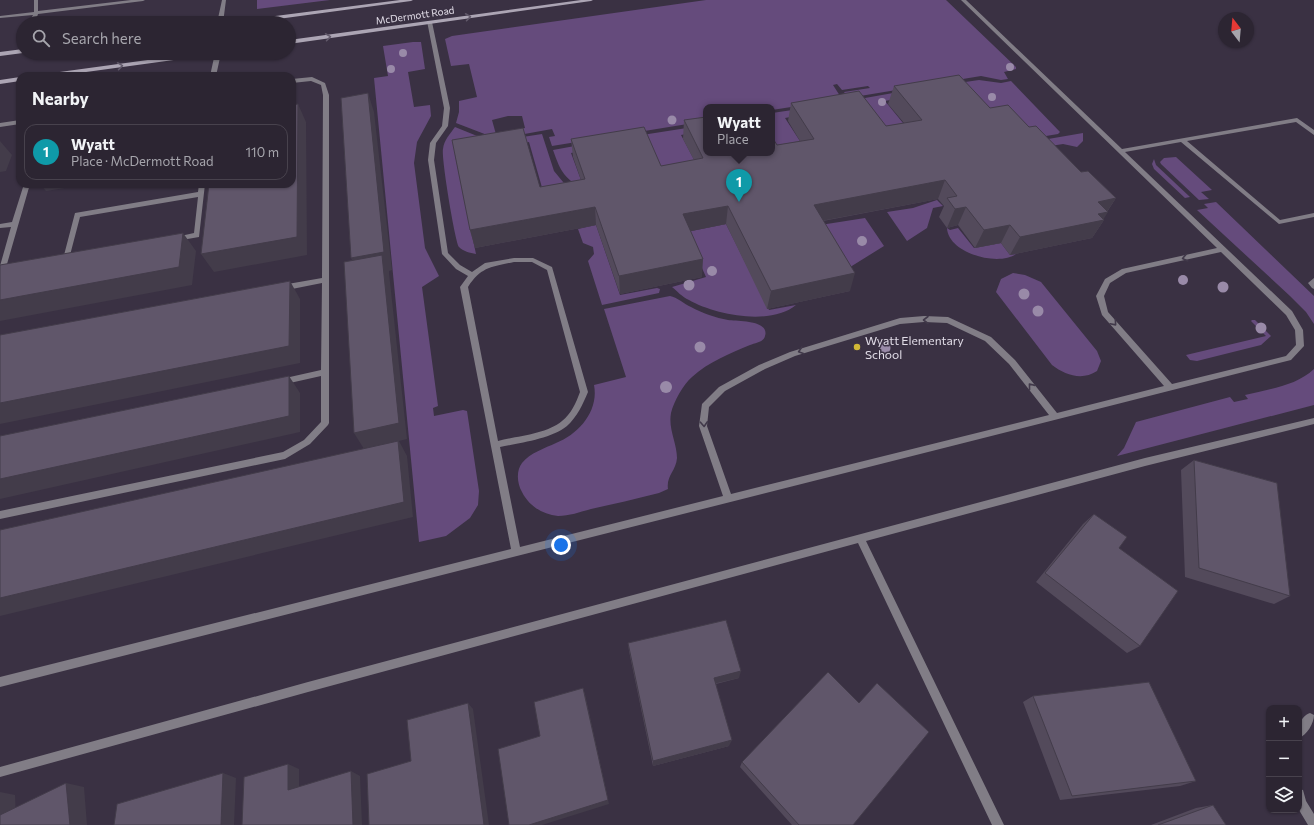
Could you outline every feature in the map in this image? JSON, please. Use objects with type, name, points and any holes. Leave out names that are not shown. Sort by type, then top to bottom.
[{"type":"main road","name":"McDermott Road","points":[[290,16],[412,0]]},
{"type":"main road","name":"McDermott Road","points":[[296,41],[590,0]]},
{"type":"main road","points":[[0,54],[16,51]]},
{"type":"main road","points":[[74,72],[160,60]]},
{"type":"main road","points":[[0,82],[16,80]]},
{"type":"street","points":[[35,16],[36,0]]},
{"type":"street","points":[[0,17],[143,0]]},
{"type":"street","points":[[221,16],[224,0]]},
{"type":"street","points":[[0,682],[1288,358],[1300,346],[1299,330],[1289,313],[963,0]]},
{"type":"street","points":[[429,22],[447,108],[444,126],[433,143],[431,160],[445,254],[458,267],[472,275]]},
{"type":"street","points":[[214,72],[216,60]]},
{"type":"street","points":[[0,515],[285,455],[307,442],[325,423],[326,95],[323,84],[312,79],[296,81]]},
{"type":"street","points":[[1120,151],[1297,120],[1314,133]]},
{"type":"street","points":[[0,125],[16,123]]},
{"type":"street","points":[[1182,140],[1279,222],[1314,215]]},
{"type":"street","points":[[4,270],[26,188]]},
{"type":"street","points":[[166,241],[197,235],[202,188]]},
{"type":"street","points":[[74,258],[63,260],[77,215],[201,194]]},
{"type":"street","points":[[0,226],[15,224]]},
{"type":"street","points":[[1171,388],[1105,313],[1100,296],[1107,281],[1124,271],[1223,249]]},
{"type":"street","points":[[495,445],[540,434],[563,425],[578,408],[584,392],[550,269],[533,260],[514,260],[487,266],[472,275],[464,287],[495,445],[516,552]]},
{"type":"street","points":[[271,290],[325,280]]},
{"type":"street","points":[[1314,281],[1312,283],[1314,286]]},
{"type":"street","points":[[728,499],[703,426],[706,406],[722,389],[793,354],[900,321],[924,319],[948,320],[988,339],[1012,362],[1056,417]]},
{"type":"street","points":[[271,384],[325,372]]},
{"type":"street","points":[[0,772],[308,687],[1145,462],[1314,420]]},
{"type":"street","points":[[860,539],[998,825]]},
{"type":"street","points":[[1302,729],[1310,718]]},
{"type":"street","points":[[1302,805],[1314,824]]},
{"type":"shaded area","points":[[257,0],[330,0],[257,9]]},
{"type":"shaded area","points":[[706,0],[946,0],[1016,67],[1016,69],[1004,72],[1008,79],[1001,80],[981,76],[848,98],[844,92],[870,88],[868,86],[842,90],[837,84],[833,85],[842,99],[775,110],[775,104],[703,104],[703,121],[552,146],[549,137],[555,136],[552,129],[502,138],[500,132],[525,128],[522,116],[508,116],[492,120],[497,138],[456,123],[459,112],[459,101],[477,97],[469,64],[451,66],[445,39],[452,36]]},
{"type":"shaded area","points":[[421,42],[425,69],[408,72],[414,107],[430,105],[431,116],[417,142],[414,163],[425,248],[439,276],[422,287],[438,406],[433,408],[434,416],[463,410],[467,411],[479,491],[478,505],[470,518],[446,536],[419,542],[374,78],[388,76],[383,46]]},
{"type":"shaded area","points":[[979,80],[1001,83],[1011,81],[1060,132],[1058,134],[1016,141],[917,89]]},
{"type":"shaded area","points":[[910,90],[911,96],[885,101],[912,134],[878,139],[820,106]]},
{"type":"shaded area","points":[[813,107],[812,113],[785,118],[807,152],[775,153],[775,113]]},
{"type":"shaded area","points":[[703,125],[703,131],[681,135],[700,171],[662,178],[610,140]]},
{"type":"shaded area","points":[[455,127],[487,140],[455,155],[476,254],[462,250],[459,247],[449,199],[443,149],[446,140]]},
{"type":"shaded area","points":[[1083,133],[1083,141],[1077,147],[1063,144],[1032,149],[1019,144]]},
{"type":"shaded area","points":[[542,134],[554,171],[568,188],[545,198],[529,142],[498,148],[496,141]]},
{"type":"shaded area","points":[[602,141],[606,147],[571,153],[585,191],[564,174],[558,164],[553,150]]},
{"type":"shaded area","points":[[1176,157],[1212,190],[1201,192],[1209,199],[1199,200],[1160,162],[1164,158]]},
{"type":"shaded area","points":[[1154,159],[1156,165],[1190,197],[1185,198],[1154,169],[1152,164]]},
{"type":"shaded area","points":[[937,200],[943,206],[933,208],[927,228],[907,241],[887,212],[913,208]]},
{"type":"shaded area","points":[[1216,202],[1314,296],[1314,324],[1306,312],[1290,296],[1197,210],[1208,208],[1204,204]]},
{"type":"shaded area","points":[[865,218],[884,246],[847,269],[814,226]]},
{"type":"shaded area","points":[[726,224],[769,310],[796,305],[785,311],[758,317],[728,314],[700,305],[684,297],[672,287],[706,277],[686,232]]},
{"type":"shaded area","points":[[596,225],[620,295],[657,288],[660,289],[659,293],[602,305],[588,261],[594,254],[593,247],[583,243],[578,229]]},
{"type":"shaded area","points":[[947,228],[950,230],[958,228],[974,248],[1001,243],[1010,255],[1016,254],[1008,258],[998,259],[975,255],[965,251],[956,244],[950,237]]},
{"type":"shaded area","points":[[1013,273],[1025,275],[1041,282],[1097,351],[1101,361],[1097,371],[1085,376],[1074,376],[1062,372],[1052,365],[996,292],[1001,279]]},
{"type":"shaded area","points":[[670,296],[688,306],[714,317],[758,324],[763,327],[765,336],[763,340],[759,342],[712,362],[692,377],[682,389],[674,403],[670,419],[677,458],[668,480],[668,489],[659,493],[574,514],[558,516],[541,511],[528,501],[522,492],[518,477],[520,466],[525,459],[564,439],[579,428],[586,420],[593,404],[595,395],[594,385],[626,377],[604,309]]},
{"type":"shaded area","points":[[1255,320],[1271,336],[1261,345],[1197,361],[1190,360],[1186,355],[1266,336],[1251,321]]},
{"type":"shaded area","points":[[1314,369],[1314,405],[1117,456],[1124,448],[1136,422],[1230,397],[1234,402],[1248,399],[1245,395],[1273,389],[1291,383],[1307,375]]},
{"type":"building","points":[[959,75],[990,108],[1008,105],[1029,127],[1036,126],[1081,172],[1088,171],[1116,198],[1098,202],[1108,212],[1098,214],[1104,220],[1020,237],[1010,225],[984,230],[966,207],[955,209],[947,198],[957,196],[945,180],[814,205],[855,273],[771,291],[728,206],[683,214],[703,259],[619,276],[595,207],[470,230],[452,140],[523,128],[540,187],[585,179],[571,139],[644,127],[661,166],[703,158],[684,120],[703,117],[703,156],[775,156],[775,142],[777,145],[814,139],[791,103],[859,91],[886,126],[922,120],[894,86]]},
{"type":"building","points":[[368,93],[384,252],[351,258],[341,98]]},
{"type":"building","points":[[296,104],[298,104],[297,237],[201,254],[209,188],[296,188]]},
{"type":"building","points":[[183,233],[179,267],[0,300],[0,265]]},
{"type":"building","points":[[382,255],[399,423],[354,433],[344,262]]},
{"type":"building","points":[[290,281],[289,346],[0,403],[0,335]]},
{"type":"building","points":[[289,376],[289,416],[0,479],[0,436]]},
{"type":"building","points":[[398,441],[404,502],[0,598],[0,530]]},
{"type":"building","points":[[1194,460],[1277,483],[1290,596],[1199,568]]},
{"type":"building","points":[[1094,514],[1127,537],[1119,548],[1178,591],[1140,646],[1045,573]]},
{"type":"building","points":[[726,620],[741,671],[714,678],[732,740],[653,761],[628,643]]},
{"type":"building","points":[[828,672],[859,703],[877,683],[929,732],[853,825],[799,825],[742,762]]},
{"type":"building","points":[[1149,682],[1196,781],[1072,796],[1033,696]]},
{"type":"building","points":[[583,688],[608,800],[529,825],[509,825],[498,749],[540,736],[534,702]]},
{"type":"building","points":[[468,703],[484,825],[369,825],[367,774],[411,761],[407,720]]},
{"type":"building","points":[[288,764],[288,790],[351,771],[353,825],[242,825],[244,777]]},
{"type":"building","points":[[223,773],[221,825],[114,825],[117,804]]},
{"type":"building","points":[[66,783],[70,825],[0,825],[0,815]]},
{"type":"building","points":[[1213,805],[1226,825],[1158,825]]},
{"type":"place","name":"Wyatt","points":[[739,202]]},
{"type":"place","name":"Wyatt Elementary School","points":[[857,347]]}]
